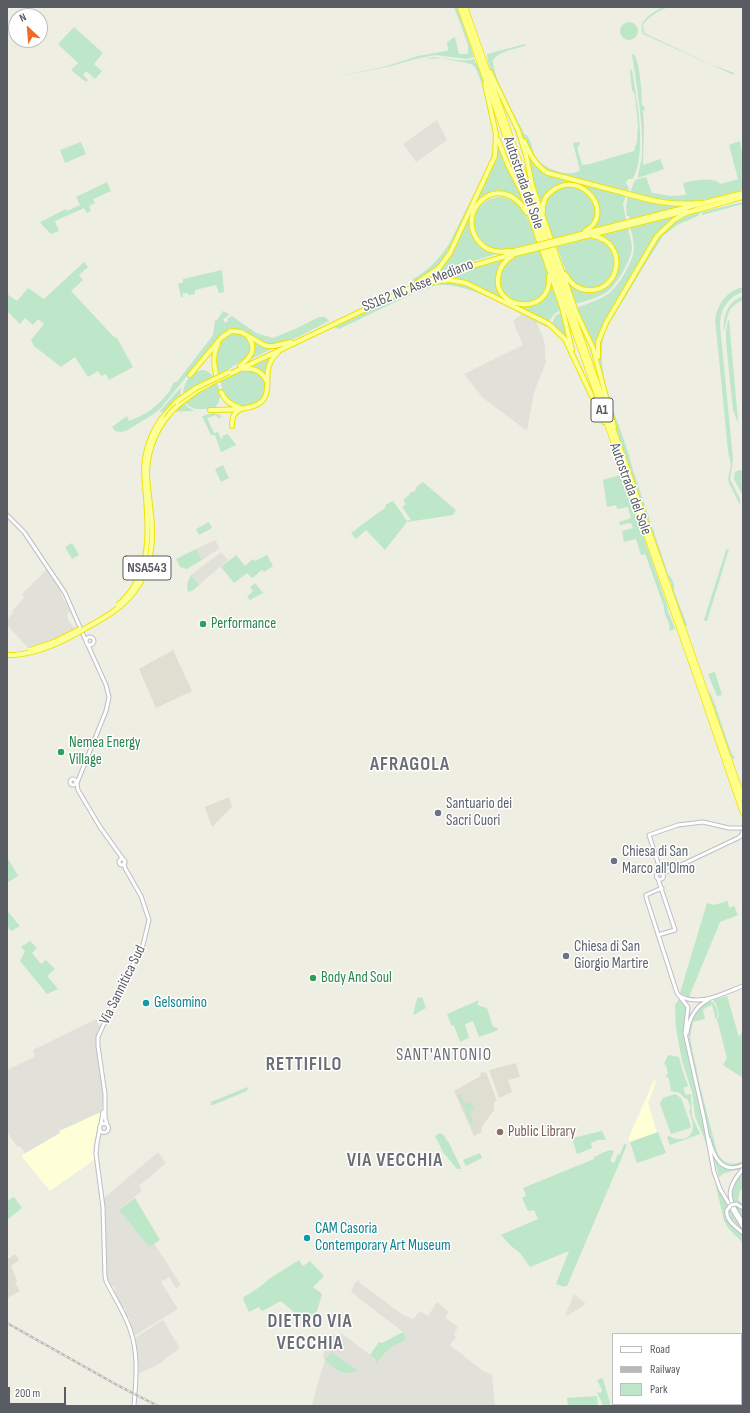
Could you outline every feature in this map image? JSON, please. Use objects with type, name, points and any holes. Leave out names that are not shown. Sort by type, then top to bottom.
[{"type":"highway","name":"Autostrada del Sole","points":[[460,7],[697,676],[743,813]]},
{"type":"highway","name":"Autostrada del Sole","points":[[466,7],[743,799]]},
{"type":"highway","points":[[483,57],[534,161],[548,173],[669,204],[695,207],[743,197]]},
{"type":"highway","points":[[418,284],[439,268],[450,253],[492,164],[497,148],[496,134],[480,62]]},
{"type":"highway","points":[[518,130],[526,155],[532,184],[545,222],[576,312],[593,348],[598,363],[611,415],[627,467]]},
{"type":"highway","points":[[496,134],[508,165],[522,192],[562,307],[568,335],[577,363]]},
{"type":"highway","points":[[545,222],[543,204],[548,193],[559,186],[576,185],[581,187],[593,197],[596,203],[597,214],[593,225],[576,236]]},
{"type":"highway","points":[[598,363],[597,351],[601,334],[657,236],[674,220],[701,203],[743,193]]},
{"type":"highway","points":[[524,250],[499,252],[489,250],[484,247],[479,243],[473,230],[472,214],[479,202],[484,198],[496,194],[502,194],[508,195],[518,201],[531,221]]},
{"type":"highway","name":"SS162 NC Asse Mediano","points":[[558,242],[576,236],[695,207]]},
{"type":"highway","name":"SS162 NC Asse Mediano","points":[[7,654],[20,655],[34,652],[66,640],[111,614],[134,592],[146,571],[152,547],[152,520],[147,473],[149,455],[153,440],[159,427],[165,419],[178,405],[197,390],[291,342],[418,284],[457,270],[524,250],[586,236],[695,207]]},
{"type":"highway","points":[[561,267],[570,282],[583,289],[595,290],[602,287],[612,278],[617,265],[617,260],[613,249],[609,244],[601,239],[593,236],[586,236]]},
{"type":"highway","points":[[524,250],[510,257],[501,267],[498,274],[499,288],[508,300],[521,305],[535,302],[544,296],[548,290],[549,272]]},
{"type":"highway","points":[[418,284],[450,280],[466,283],[555,328],[565,339],[596,402],[617,451]]},
{"type":"highway","name":"SS162 NC Asse Mediano","points":[[239,368],[418,284]]},
{"type":"highway","points":[[190,375],[220,338],[230,331],[245,333],[268,346],[291,342]]},
{"type":"highway","points":[[239,368],[249,358],[252,350],[251,341],[245,333]]},
{"type":"highway","points":[[218,379],[214,366],[214,356],[220,338]]},
{"type":"highway","points":[[210,410],[251,407],[260,403],[267,393],[269,366],[272,359],[280,350]]},
{"type":"highway","points":[[239,368],[256,369],[263,375],[268,384]]},
{"type":"highway","name":"SS162 NC Asse Mediano","points":[[7,654],[32,650],[54,642],[78,630],[110,611],[120,603],[129,592],[138,578],[145,562],[148,543],[144,459],[149,442],[162,418],[186,395],[196,388],[229,373]]},
{"type":"highway","points":[[221,392],[230,404],[243,408]]},
{"type":"highway","points":[[232,426],[233,416],[236,412],[243,408]]},
{"type":"main road","points":[[7,515],[24,532],[65,593],[106,685],[109,697],[106,711],[77,783],[78,790]]},
{"type":"main road","points":[[82,633],[94,639],[91,654]]},
{"type":"main road","points":[[86,642],[87,638],[90,637]]},
{"type":"main road","points":[[86,642],[90,645],[93,643]]},
{"type":"main road","points":[[78,790],[73,784],[71,784],[70,781],[80,775]]},
{"type":"main road","name":"Via Sannitica Sud","points":[[78,790],[118,854],[121,860],[119,864],[124,865],[141,896],[148,920],[143,944],[98,1037],[105,1094],[105,1118],[107,1124]]},
{"type":"main road","points":[[658,935],[675,930],[660,884],[660,879],[657,876],[661,873],[738,838],[741,836],[743,830],[697,822],[678,824],[649,835],[661,873],[663,876],[660,879]]},
{"type":"main road","points":[[662,888],[646,896],[678,994],[688,1007],[685,1026],[687,1040],[710,1144],[718,1161],[724,1165],[731,1168],[743,1165]]},
{"type":"main road","points":[[687,1040],[692,1014],[701,1004],[711,998],[743,986]]},
{"type":"main road","points":[[678,994],[685,998],[694,1000],[711,998]]},
{"type":"main road","name":"Via Sannitica Sud","points":[[97,1150],[100,1126],[105,1106]]},
{"type":"main road","points":[[704,1118],[716,1179],[720,1189],[743,1228]]},
{"type":"main road","points":[[104,1132],[101,1131],[100,1126],[103,1123],[107,1124],[109,1129],[100,1137],[97,1150],[97,1159],[103,1208],[103,1256],[105,1276],[133,1338],[136,1376],[134,1406]]},
{"type":"main road","points":[[743,1169],[734,1180],[730,1192],[733,1207],[743,1224]]},
{"type":"main road","points":[[743,1208],[736,1204],[731,1205],[726,1213],[728,1218],[743,1233]]},
{"type":"shaded area","points":[[437,120],[447,140],[416,162],[403,144]]},
{"type":"shaded area","points":[[522,314],[536,321],[545,345],[545,359],[547,360],[534,392],[527,431],[483,398],[464,374],[523,345],[513,321]]},
{"type":"shaded area","points":[[215,540],[220,548],[202,560],[196,549]]},
{"type":"shaded area","points":[[221,552],[228,560],[199,585],[191,575]]},
{"type":"shaded area","points":[[46,570],[58,587],[70,612],[67,614],[68,620],[75,629],[53,640],[28,648],[7,625],[7,619],[25,597],[22,594]]},
{"type":"shaded area","points":[[173,650],[192,691],[156,708],[139,669]]},
{"type":"shaded area","points":[[229,797],[232,807],[212,827],[205,807]]},
{"type":"shaded area","points":[[96,1019],[100,1027],[97,1034],[96,1044],[103,1097],[101,1112],[59,1131],[60,1133],[25,1153],[22,1148],[16,1145],[7,1132],[7,1070],[34,1057],[33,1050]]},
{"type":"shaded area","points":[[516,1063],[520,1077],[508,1080],[512,1092],[499,1098],[489,1070]]},
{"type":"shaded area","points":[[486,1072],[497,1101],[494,1102],[494,1110],[481,1128],[482,1132],[474,1136],[454,1091],[481,1076],[480,1073]]},
{"type":"shaded area","points":[[654,1080],[656,1082],[648,1103],[657,1133],[630,1142],[628,1139]]},
{"type":"shaded area","points":[[101,1112],[93,1147],[94,1160],[50,1191],[21,1156],[60,1133],[59,1131]]},
{"type":"shaded area","points":[[158,1152],[166,1163],[139,1186],[142,1191],[119,1210],[149,1247],[154,1243],[181,1285],[176,1288],[169,1277],[161,1282],[178,1309],[134,1336],[130,1323],[131,1321],[124,1313],[126,1311],[125,1308],[122,1309],[113,1292],[115,1289],[114,1286],[111,1287],[107,1277],[103,1199]]},
{"type":"shaded area","points":[[15,1254],[19,1260],[11,1266],[17,1281],[15,1283],[20,1291],[7,1298],[7,1260]]},
{"type":"shaded area","points":[[358,1278],[360,1283],[403,1315],[413,1319],[420,1311],[428,1316],[437,1302],[449,1312],[445,1317],[458,1327],[454,1334],[456,1337],[450,1345],[483,1371],[492,1375],[495,1406],[312,1406],[325,1360],[323,1358],[325,1344],[335,1334],[338,1336],[341,1333],[376,1359],[377,1362],[390,1348],[406,1339],[403,1332],[351,1292],[355,1282],[357,1283]]},
{"type":"shaded area","points":[[574,1294],[586,1304],[563,1318],[565,1316]]},
{"type":"shaded area","points":[[163,1320],[180,1348],[156,1366],[139,1373],[135,1338]]},
{"type":"green space","points":[[454,7],[457,7],[474,57],[467,59],[435,55],[391,66],[331,78],[387,66],[418,56],[446,51],[448,50],[447,42],[455,37],[459,54],[468,54],[468,45]]},
{"type":"green space","points":[[663,7],[669,7],[648,19],[643,25],[644,33],[710,64],[734,73],[734,75],[643,34],[642,25],[644,21],[651,14]]},
{"type":"green space","points":[[625,22],[633,22],[638,27],[636,38],[633,40],[625,40],[620,35],[620,27]]},
{"type":"green space","points":[[74,27],[103,53],[94,64],[102,71],[95,79],[86,71],[83,75],[88,80],[86,82],[71,70],[78,63],[58,44]]},
{"type":"green space","points":[[526,45],[522,47],[503,52],[495,57],[493,61],[496,77],[525,135],[529,138],[536,158],[539,162],[550,169],[564,173],[576,172],[580,170],[573,143],[579,142],[580,144],[577,148],[582,165],[634,151],[637,141],[638,125],[635,95],[632,90],[630,70],[632,70],[640,126],[640,140],[637,167],[633,179],[628,179],[626,183],[629,189],[627,193],[548,171],[536,161],[503,99],[488,62],[487,54]]},
{"type":"green space","points":[[634,54],[639,71],[642,105],[644,106],[645,110],[643,111],[643,165],[660,159],[664,169],[638,178],[642,157],[642,129],[632,55]]},
{"type":"green space","points":[[434,57],[459,60],[474,59],[475,63],[479,65],[488,96],[494,129],[485,92],[475,67],[471,64],[441,58],[426,59]]},
{"type":"green space","points":[[494,129],[495,151],[454,243],[445,259],[438,267],[413,282],[413,279],[433,264],[449,244],[486,170],[492,154]]},
{"type":"green space","points":[[740,141],[743,160],[743,190],[694,202],[675,204],[630,193],[635,180],[646,177],[652,193],[671,196],[686,195],[683,183],[698,180],[713,180],[721,184],[738,179],[729,145]]},
{"type":"green space","points":[[81,142],[86,154],[65,163],[60,150]]},
{"type":"green space","points":[[498,144],[518,187],[525,207],[516,197],[508,193],[482,199],[471,221],[478,243],[499,253],[433,274],[443,265],[465,224],[494,164],[498,152]]},
{"type":"green space","points":[[525,146],[542,170],[626,195],[623,204],[626,220],[589,230],[594,226],[598,210],[589,191],[563,184],[551,190],[541,207],[535,189]]},
{"type":"green space","points":[[107,182],[111,191],[93,199],[95,203],[89,206],[91,211],[87,213],[84,208],[55,221],[59,231],[51,234],[40,222],[66,209],[67,211],[80,205],[76,197]]},
{"type":"green space","points":[[562,186],[575,186],[587,193],[593,203],[595,215],[591,225],[583,231],[574,235],[553,239],[546,219],[544,203],[547,196]]},
{"type":"green space","points":[[628,196],[663,205],[683,206],[630,220],[629,216],[627,216],[626,206]]},
{"type":"green space","points":[[499,197],[507,198],[520,206],[528,219],[537,243],[503,251],[487,246],[479,240],[473,223],[475,214],[480,206],[488,200]]},
{"type":"green space","points":[[743,202],[743,204],[702,215],[702,212]]},
{"type":"green space","points":[[701,212],[698,216],[677,225],[663,236],[605,331],[602,346],[602,361],[607,391],[668,574],[673,582],[674,591],[687,625],[685,626],[672,591],[671,582],[666,575],[611,415],[598,363],[603,331],[656,239],[665,229],[676,221],[688,215]]},
{"type":"green space","points":[[679,215],[663,228],[603,325],[596,354],[576,308],[595,301],[610,293],[624,275],[631,261],[634,249],[630,227]]},
{"type":"green space","points":[[628,228],[632,249],[629,260],[619,279],[607,292],[575,304],[567,281],[576,288],[602,289],[616,274],[615,251],[610,243],[599,237],[599,235]]},
{"type":"green space","points":[[588,238],[600,241],[609,247],[613,256],[614,266],[611,275],[606,282],[597,287],[584,287],[577,284],[570,278],[557,247]]},
{"type":"green space","points":[[540,250],[547,271],[547,287],[541,297],[532,303],[516,303],[504,295],[500,285],[499,277],[503,266],[513,257]]},
{"type":"green space","points":[[507,258],[498,271],[496,283],[497,287],[512,304],[528,306],[537,302],[547,291],[551,281],[562,310],[555,313],[548,323],[477,287],[437,279]]},
{"type":"green space","points":[[84,262],[88,267],[79,275],[83,280],[71,291],[114,337],[117,338],[133,367],[109,380],[106,374],[101,376],[98,371],[88,377],[75,357],[61,367],[34,346],[31,340],[44,324],[38,319],[33,325],[25,318],[20,324],[7,311],[7,294],[17,301],[28,288],[44,299]]},
{"type":"green space","points":[[222,270],[224,292],[219,293],[216,285],[195,290],[195,294],[188,295],[188,293],[183,293],[183,297],[181,297],[178,284],[183,282],[183,279]]},
{"type":"green space","points":[[444,282],[470,287],[510,305],[548,325],[547,327],[484,295],[470,290],[439,285],[419,292],[414,290],[423,286]]},
{"type":"green space","points":[[743,287],[743,292],[733,297],[726,305],[720,320],[733,459],[730,479],[740,499],[740,505],[728,479],[731,465],[728,451],[715,318],[724,298],[732,291]]},
{"type":"green space","points":[[414,290],[414,293],[339,329],[334,327]]},
{"type":"green space","points":[[743,296],[743,300],[731,309],[727,317],[724,331],[724,320],[727,310],[733,302]]},
{"type":"green space","points":[[223,311],[229,314],[223,319],[225,323],[228,321],[227,319],[232,316],[256,333],[273,338],[319,317],[325,317],[329,321],[295,338],[275,344],[259,340],[240,330],[233,329],[225,332],[217,339],[161,408],[126,431],[115,431],[112,427],[127,416],[129,421],[142,415],[152,409],[170,391],[174,382],[177,382],[213,335],[215,321]]},
{"type":"green space","points":[[562,312],[569,341],[552,324],[555,316]]},
{"type":"green space","points":[[728,320],[739,431],[738,423],[733,410],[726,342]]},
{"type":"green space","points":[[238,332],[248,339],[251,348],[249,356],[229,369],[232,375],[247,369],[260,373],[266,386],[262,399],[254,404],[245,406],[233,405],[227,399],[223,392],[216,360],[218,344],[229,334]]},
{"type":"green space","points":[[250,337],[259,343],[278,346],[249,360],[253,352]]},
{"type":"green space","points":[[273,355],[267,378],[249,367]]},
{"type":"green space","points":[[204,370],[216,380],[220,391],[219,402],[216,406],[209,409],[194,408],[187,404],[183,391],[185,384],[190,377],[196,372]]},
{"type":"green space","points":[[181,387],[181,398],[187,406],[194,411],[159,412]]},
{"type":"green space","points":[[213,413],[220,415],[224,418],[220,416],[219,419],[216,415],[207,418],[214,433],[218,432],[221,439],[223,438],[222,436],[228,434],[236,445],[221,452],[215,435],[211,435],[202,416]]},
{"type":"green space","points":[[223,465],[229,478],[221,482],[215,469]]},
{"type":"green space","points":[[739,470],[743,471],[743,496],[734,479],[735,472]]},
{"type":"green space","points":[[620,475],[631,500],[675,629],[669,631],[670,628],[664,607],[645,554],[641,555],[636,539],[624,542],[622,531],[633,528],[631,523],[620,525],[619,522],[631,518],[628,507],[617,509],[616,505],[607,507],[603,480]]},
{"type":"green space","points":[[423,482],[456,510],[453,515],[407,522],[385,550],[366,530],[356,539],[351,533],[386,507],[385,505],[393,501],[407,521],[411,520],[402,507],[406,504],[403,500],[411,492],[415,491],[417,486]]},
{"type":"green space","points":[[209,522],[212,528],[199,535],[196,529]]},
{"type":"green space","points":[[72,543],[79,555],[72,559],[65,547]]},
{"type":"green space","points":[[196,549],[202,560],[187,569],[180,567],[176,559]]},
{"type":"green space","points":[[729,549],[707,621],[705,621],[704,620],[726,550]]},
{"type":"green space","points":[[236,555],[245,566],[253,559],[255,561],[267,555],[273,566],[264,572],[262,570],[252,578],[247,573],[234,583],[221,567]]},
{"type":"green space","points":[[191,575],[199,585],[192,591],[188,592],[187,584]]},
{"type":"green space","points":[[255,583],[263,593],[250,600],[247,597],[253,591],[250,587]]},
{"type":"green space","points":[[715,672],[722,695],[717,696],[708,674]]},
{"type":"green space","points":[[710,692],[717,708],[731,752],[735,758],[733,759],[709,693]]},
{"type":"green space","points":[[7,857],[18,876],[7,883]]},
{"type":"green space","points":[[728,901],[729,908],[734,906],[738,915],[720,922],[689,997],[680,993],[707,903],[714,905]]},
{"type":"green space","points":[[8,912],[20,926],[11,931],[7,925]]},
{"type":"green space","points":[[30,941],[37,948],[32,953],[41,964],[46,960],[55,969],[47,976],[58,989],[47,994],[20,961],[25,951],[21,947]]},
{"type":"green space","points":[[727,996],[739,1037],[743,1031],[743,1078],[723,1065],[727,1058],[717,1019],[719,1016],[716,1004],[713,1000]]},
{"type":"green space","points":[[422,997],[426,1008],[413,1015],[417,998]]},
{"type":"green space","points":[[679,999],[686,1008],[684,1024],[685,1043],[714,1175],[719,1189],[743,1229],[743,1231],[730,1217],[729,1211],[726,1209],[726,1217],[743,1234],[743,1243],[728,1228],[724,1221],[706,1143],[695,1116],[692,1092],[682,1061],[676,1028],[675,1005]]},
{"type":"green space","points":[[479,1000],[477,1005],[487,1008],[493,1027],[498,1028],[496,1031],[479,1037],[473,1021],[465,1024],[469,1038],[460,1042],[454,1026],[451,1025],[447,1014]]},
{"type":"green space","points":[[712,1001],[718,1013],[716,1020],[712,1005],[704,1009],[705,1019],[693,1022],[690,1038],[700,1086],[717,1152],[722,1159],[728,1163],[731,1164],[743,1161],[743,1164],[734,1167],[722,1163],[717,1157],[712,1146],[689,1040],[691,1021],[701,1007]]},
{"type":"green space","points":[[668,1055],[679,1057],[688,1086],[683,1088],[686,1095],[691,1094],[692,1116],[700,1134],[670,1145],[667,1137],[669,1136],[681,1139],[688,1137],[692,1131],[693,1122],[689,1110],[691,1109],[687,1098],[685,1099],[680,1093],[671,1091],[669,1078],[666,1077],[668,1074],[666,1065],[664,1064]]},
{"type":"green space","points":[[248,1087],[247,1091],[211,1105],[211,1102]]},
{"type":"green space","points":[[460,1094],[465,1104],[471,1102],[474,1110],[469,1112],[473,1122],[471,1124],[458,1095]]},
{"type":"green space","points":[[675,1094],[681,1098],[691,1126],[690,1128],[671,1134],[660,1104],[663,1098]]},
{"type":"green space","points":[[602,1131],[606,1140],[597,1140],[591,1143],[592,1148],[577,1154],[572,1138]]},
{"type":"green space","points":[[658,1132],[666,1153],[637,1163],[630,1142]]},
{"type":"green space","points":[[440,1133],[445,1136],[446,1140],[448,1141],[461,1168],[460,1169],[457,1169],[443,1152],[435,1136]]},
{"type":"green space","points":[[624,1144],[627,1145],[567,1286],[564,1287],[556,1284],[569,1251],[530,1267],[520,1253],[501,1235],[538,1219],[534,1210],[528,1211],[522,1198],[526,1196],[523,1188],[594,1159],[594,1157],[609,1150],[614,1151],[610,1161],[614,1163],[618,1154],[620,1155]]},
{"type":"green space","points":[[480,1153],[482,1158],[466,1166],[463,1160]]},
{"type":"green space","points":[[714,1158],[726,1167],[742,1167],[719,1177]]},
{"type":"green space","points":[[743,1171],[743,1187],[740,1191],[738,1200],[743,1205],[736,1202],[736,1205],[742,1209],[743,1221],[731,1194],[733,1184]]},
{"type":"green space","points":[[14,1197],[22,1208],[7,1220],[7,1201]]},
{"type":"green space","points":[[135,1198],[160,1240],[149,1247],[119,1210]]},
{"type":"green space","points":[[299,1260],[303,1266],[310,1261],[324,1276],[313,1287],[322,1294],[317,1311],[305,1322],[281,1301],[262,1311],[259,1307],[249,1312],[243,1299],[244,1297]]},
{"type":"green space","points":[[403,1332],[406,1339],[390,1348],[376,1363],[376,1359],[370,1355],[379,1342],[382,1343]]},
{"type":"green space","points":[[331,1352],[358,1371],[343,1373],[337,1370],[325,1360]]},
{"type":"green space","points":[[602,1378],[611,1406],[603,1406],[597,1392],[601,1393],[602,1390],[597,1380]]},
{"type":"green space","points":[[597,1396],[598,1406],[568,1406],[567,1398]]},
{"type":"railway","points":[[7,1323],[117,1385],[158,1406]]},
{"type":"place","name":"Performance","points":[[203,624]]},
{"type":"place","name":"Nemea Energy Village","points":[[61,752]]},
{"type":"place","name":"Santuario dei Sacri Cuori","points":[[438,813]]},
{"type":"place","name":"Chiesa di San Marco all'Olmo","points":[[614,861]]},
{"type":"place","name":"Chiesa di San Giorgio Martire","points":[[566,956]]},
{"type":"place","name":"Body And Soul","points":[[313,978]]},
{"type":"place","name":"Gelsomino","points":[[146,1003]]},
{"type":"place","name":"Public Library","points":[[500,1132]]},
{"type":"place","name":"CAM Casoria Contemporary Art Museum","points":[[307,1238]]},
{"type":"district","name":"AFRAGOLA","points":[[410,765]]},
{"type":"district","name":"SANT'ANTONIO","points":[[444,1056]]},
{"type":"district","name":"RETTIFILO","points":[[304,1065]]},
{"type":"district","name":"VIA VECCHIA","points":[[395,1161]]},
{"type":"district","name":"DIETRO VIA VECCHIA","points":[[310,1333]]}]
